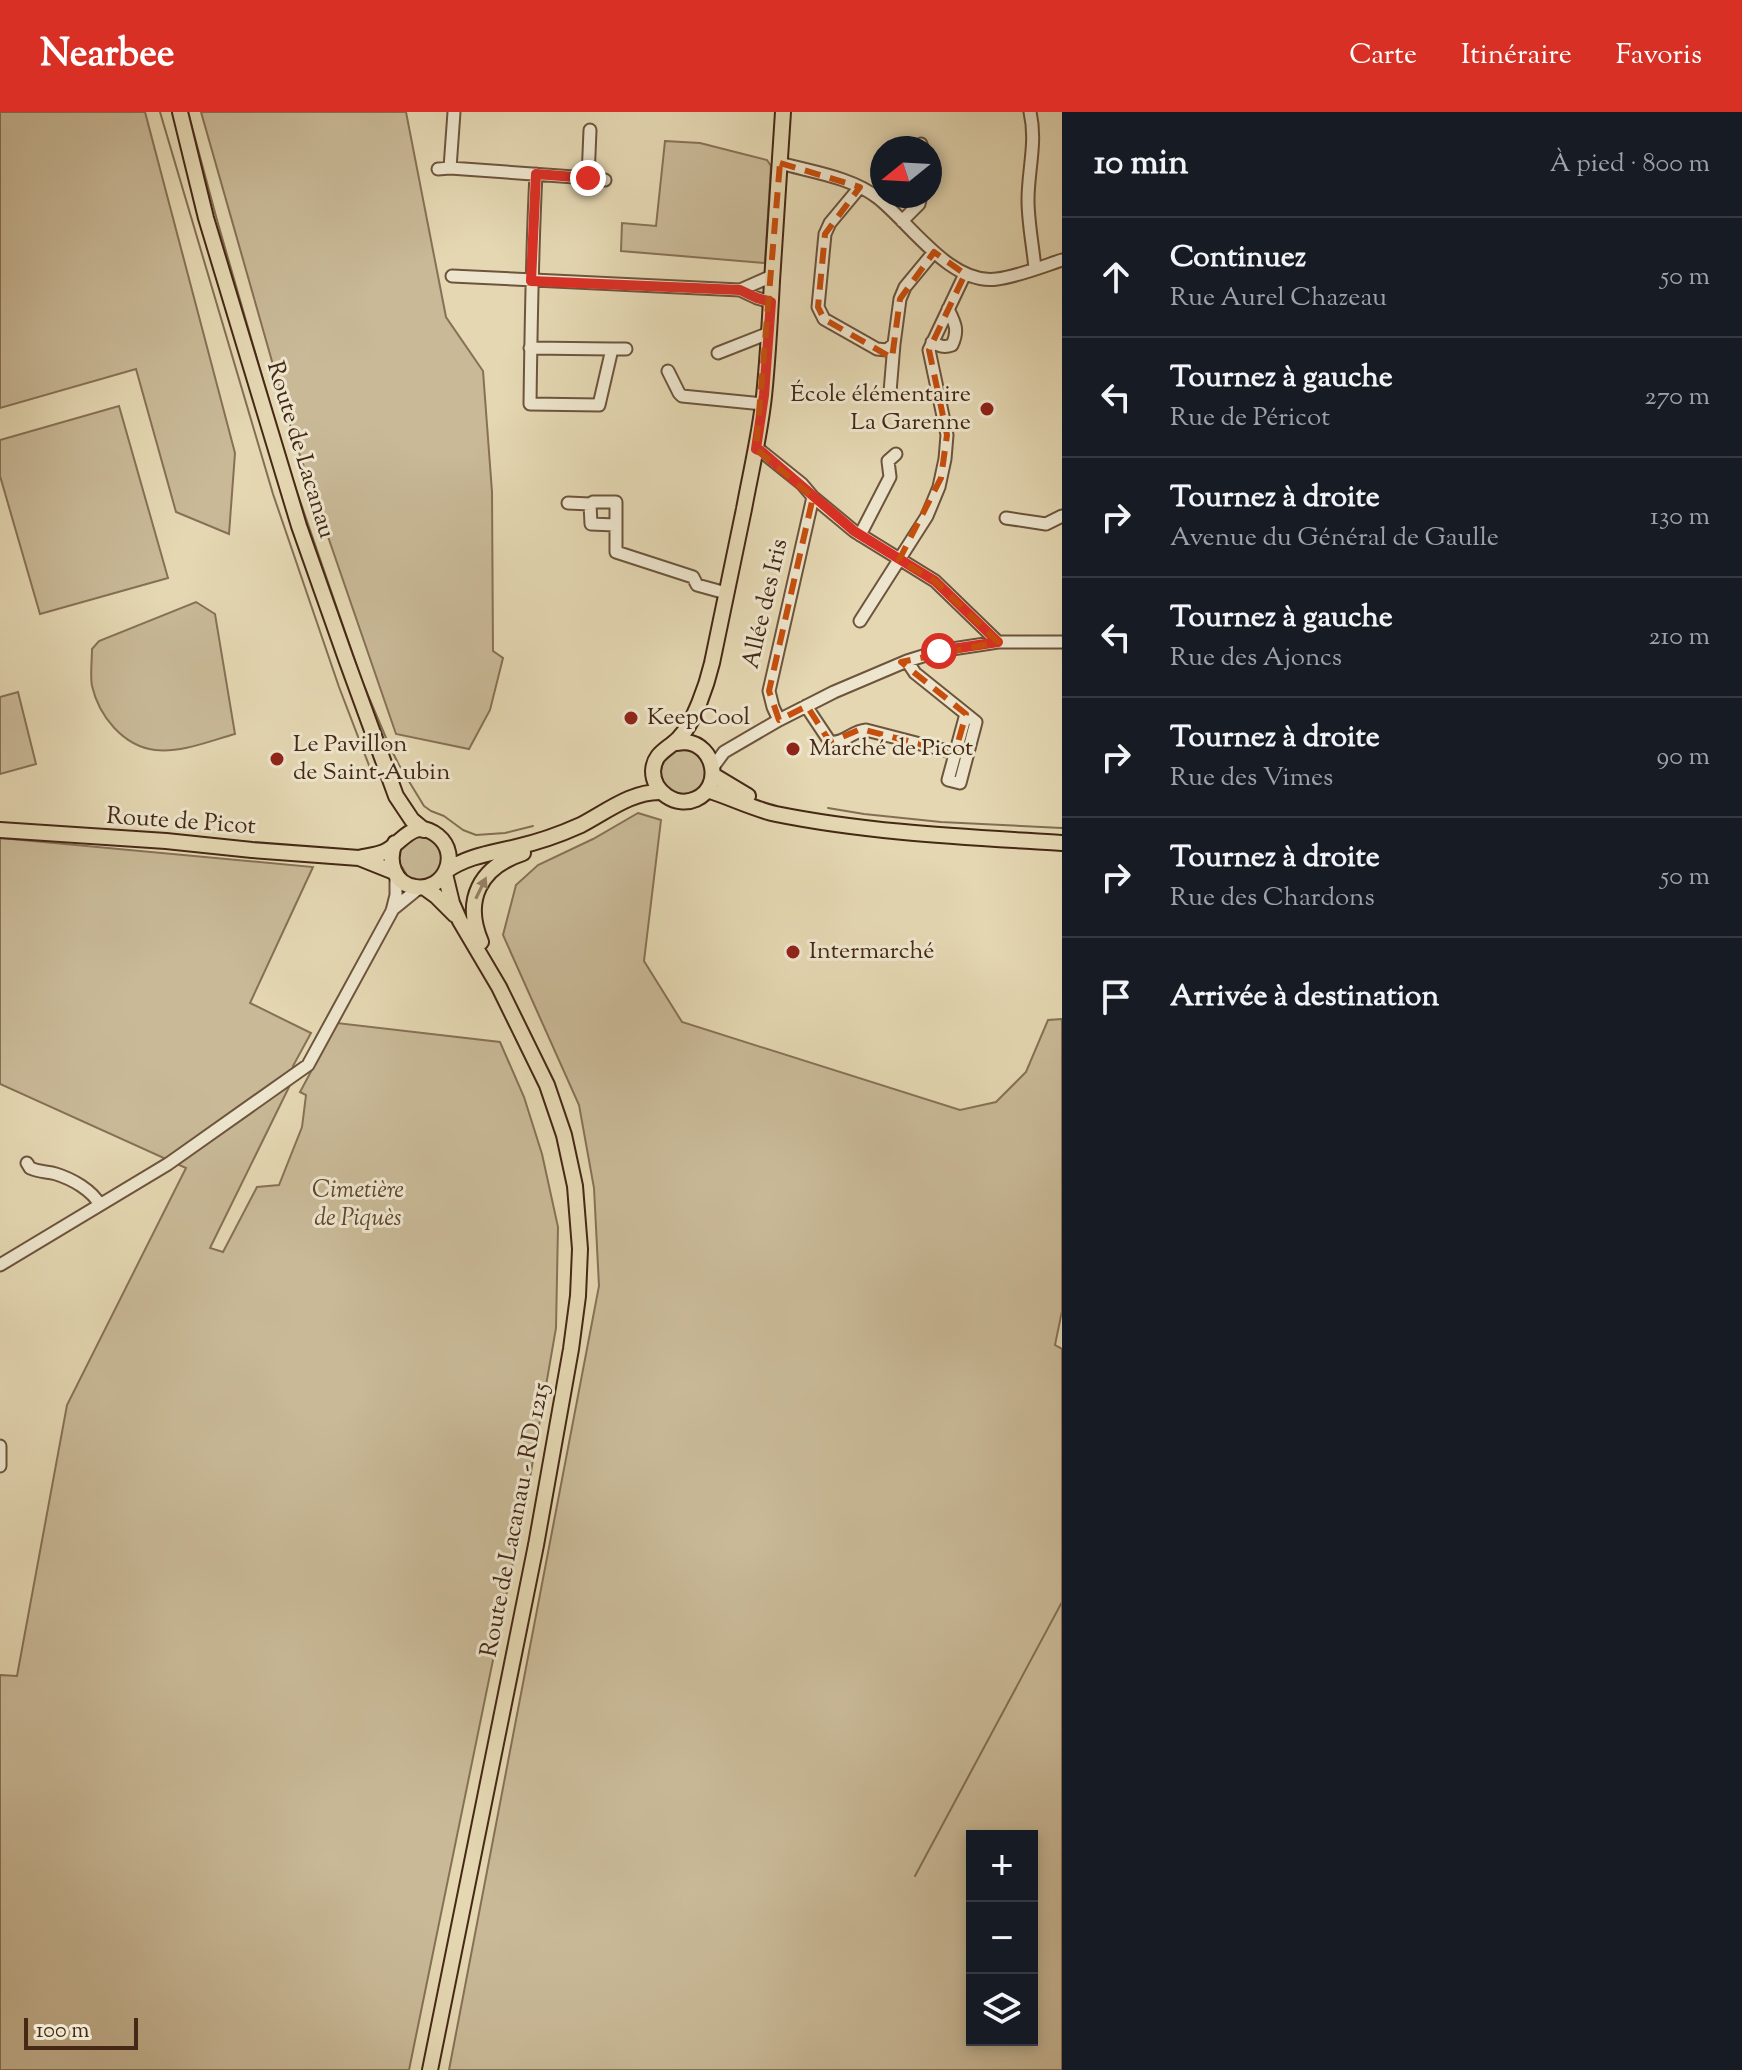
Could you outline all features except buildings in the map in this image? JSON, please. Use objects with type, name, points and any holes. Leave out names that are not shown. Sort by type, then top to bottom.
[{"type":"main road","name":"Route de Lacanau","points":[[180,112],[206,218],[299,526],[396,796]]},
{"type":"main road","points":[[783,112],[763,404],[699,722],[698,740],[713,771],[737,790],[764,804],[820,821]]},
{"type":"main road","points":[[708,678],[685,731],[662,750],[654,768],[661,792],[683,802],[696,799],[707,790],[713,771]]},
{"type":"main road","points":[[674,743],[686,742],[703,750]]},
{"type":"main road","points":[[605,812],[641,783],[654,768]]},
{"type":"main road","points":[[707,790],[762,810],[820,821],[915,834],[1062,843]]},
{"type":"main road","points":[[422,888],[439,881],[465,861],[545,840],[645,792],[661,792]]},
{"type":"main road","points":[[396,796],[412,820],[424,830]]},
{"type":"main road","points":[[396,796],[398,840],[391,857],[395,874],[407,885],[422,888],[436,896],[460,921]]},
{"type":"main road","points":[[499,987],[474,924],[473,907],[483,879],[505,860],[547,846],[580,825]]},
{"type":"main road","name":"Route de Picot","points":[[0,830],[359,858],[383,852],[398,840]]},
{"type":"main road","points":[[398,840],[416,830],[424,830],[432,832],[454,849],[485,854]]},
{"type":"main road","points":[[444,842],[449,856],[446,873],[452,903],[499,987]]},
{"type":"main road","name":"Route de Picot","points":[[359,858],[395,874]]},
{"type":"main road","name":"Route de Lacanau - RD 1215","points":[[430,2070],[536,1545],[578,1296],[580,1249],[575,1186],[564,1135],[547,1085],[499,987]]},
{"type":"street","points":[[454,112],[444,169],[605,180]]},
{"type":"street","points":[[1030,112],[1033,150],[1028,199],[1035,269]]},
{"type":"street","points":[[588,178],[590,130]]},
{"type":"street","points":[[780,163],[860,187],[878,198],[934,252],[965,274],[993,280],[1062,260]]},
{"type":"street","points":[[536,174],[525,405],[599,405],[612,349]]},
{"type":"street","points":[[860,187],[830,223],[825,234],[818,307],[824,319],[877,349],[887,350],[894,344]]},
{"type":"street","points":[[902,221],[915,208]]},
{"type":"street","points":[[890,392],[900,299],[905,287],[934,252]]},
{"type":"street","points":[[860,621],[927,516],[936,496],[947,435],[929,350],[965,274]]},
{"type":"street","points":[[452,276],[740,290],[771,302]]},
{"type":"street","points":[[740,290],[772,276]]},
{"type":"street","points":[[932,342],[940,346],[952,345],[957,326],[948,309]]},
{"type":"street","points":[[718,353],[769,333]]},
{"type":"street","points":[[530,348],[626,349]]},
{"type":"street","points":[[668,371],[682,396],[763,404]]},
{"type":"street","points":[[756,449],[860,535],[935,581],[998,642]]},
{"type":"street","points":[[860,535],[890,477],[888,461],[896,454]]},
{"type":"street","name":"Allée des Iris","points":[[779,720],[769,691],[813,497]]},
{"type":"street","points":[[568,503],[616,502],[616,552],[693,577],[697,585],[726,593]]},
{"type":"street","points":[[590,504],[591,524],[615,525]]},
{"type":"street","points":[[1006,518],[1046,524],[1062,516]]},
{"type":"street","points":[[713,771],[724,752],[779,720],[834,692],[907,661],[939,651],[998,642],[1062,642]]},
{"type":"street","points":[[907,661],[915,673],[976,722],[960,783],[948,780],[966,714]]},
{"type":"street","points":[[806,706],[830,742],[839,742],[857,731],[866,730],[955,753]]},
{"type":"street","points":[[703,750],[724,752]]},
{"type":"street","points":[[0,1265],[168,1164],[308,1065],[392,911],[396,895],[395,874]]},
{"type":"street","points":[[392,911],[422,888]]},
{"type":"street","points":[[27,1163],[41,1173],[55,1173],[91,1192],[100,1205]]},
{"type":"street","points":[[0,1446],[0,1466]]},
{"type":"highlighted area","points":[[780,163],[860,187],[825,234],[818,307],[824,319],[892,358],[900,299],[934,252],[965,274],[929,350],[947,435],[941,478],[899,560],[935,581],[998,642],[901,662],[966,714],[955,753],[861,729],[830,742],[807,706],[779,720],[769,691],[813,497],[756,449]]},
{"type":"green space","points":[[0,112],[145,112],[235,453],[229,534],[176,512],[136,369],[0,408]]},
{"type":"green space","points":[[201,112],[406,112],[446,317],[483,371],[492,492],[493,651],[503,658],[490,710],[469,749],[396,734],[293,435]]},
{"type":"green space","points":[[665,141],[700,143],[767,160],[771,166],[765,263],[621,251],[622,223],[656,226]]},
{"type":"green space","points":[[119,406],[168,578],[40,614],[0,476],[0,440]]},
{"type":"green space","points":[[196,602],[215,614],[235,734],[175,750],[155,750],[133,743],[114,728],[95,697],[91,673],[92,649],[99,641]]},
{"type":"green space","points":[[18,692],[36,764],[0,774],[0,697]]},
{"type":"green space","points":[[683,750],[699,756],[705,772],[699,788],[683,794],[667,788],[661,772],[667,756]]},
{"type":"green space","points":[[638,813],[661,820],[644,961],[682,1022],[960,1110],[996,1102],[1026,1072],[1048,1020],[1062,1019],[1062,1311],[1055,1345],[1062,1349],[1062,2070],[449,2070],[599,1286],[594,1188],[579,1105],[503,935],[516,885],[538,865]]},
{"type":"green space","points":[[418,835],[435,841],[442,854],[443,867],[426,883],[406,879],[402,867],[397,866],[399,847]]},
{"type":"green space","name":"Cimetière de Piquès","points":[[0,838],[313,867],[250,1003],[311,1033],[293,1066],[292,1081],[210,1248],[223,1252],[257,1187],[279,1185],[302,1127],[306,1095],[300,1092],[337,1023],[500,1042],[524,1097],[542,1154],[558,1227],[556,1328],[528,1489],[409,2070],[0,2070],[0,1675],[17,1676],[67,1405],[186,1168],[0,1084]]},
{"type":"waterway","points":[[160,112],[273,494],[339,687],[375,781]]},
{"type":"waterway","points":[[188,112],[287,463],[362,681],[389,745],[424,806],[463,830],[476,835],[505,833],[533,826]]},
{"type":"waterway","points":[[828,808],[941,822],[1062,828]]},
{"type":"waterway","points":[[915,1876],[1062,1602]]},
{"type":"place","name":"École élémentaire La Garenne","points":[[987,409]]},
{"type":"place","name":"KeepCool","points":[[631,718]]},
{"type":"place","name":"Marché de Picot","points":[[793,749]]},
{"type":"place","name":"Le Pavillon de Saint-Aubin","points":[[277,759]]},
{"type":"place","name":"Intermarché","points":[[793,952]]},
{"type":"route","points":[[588,178],[536,174],[531,281],[740,290],[771,302],[764,395],[756,449],[802,484],[854,531],[935,581],[998,642],[939,651]]}]
